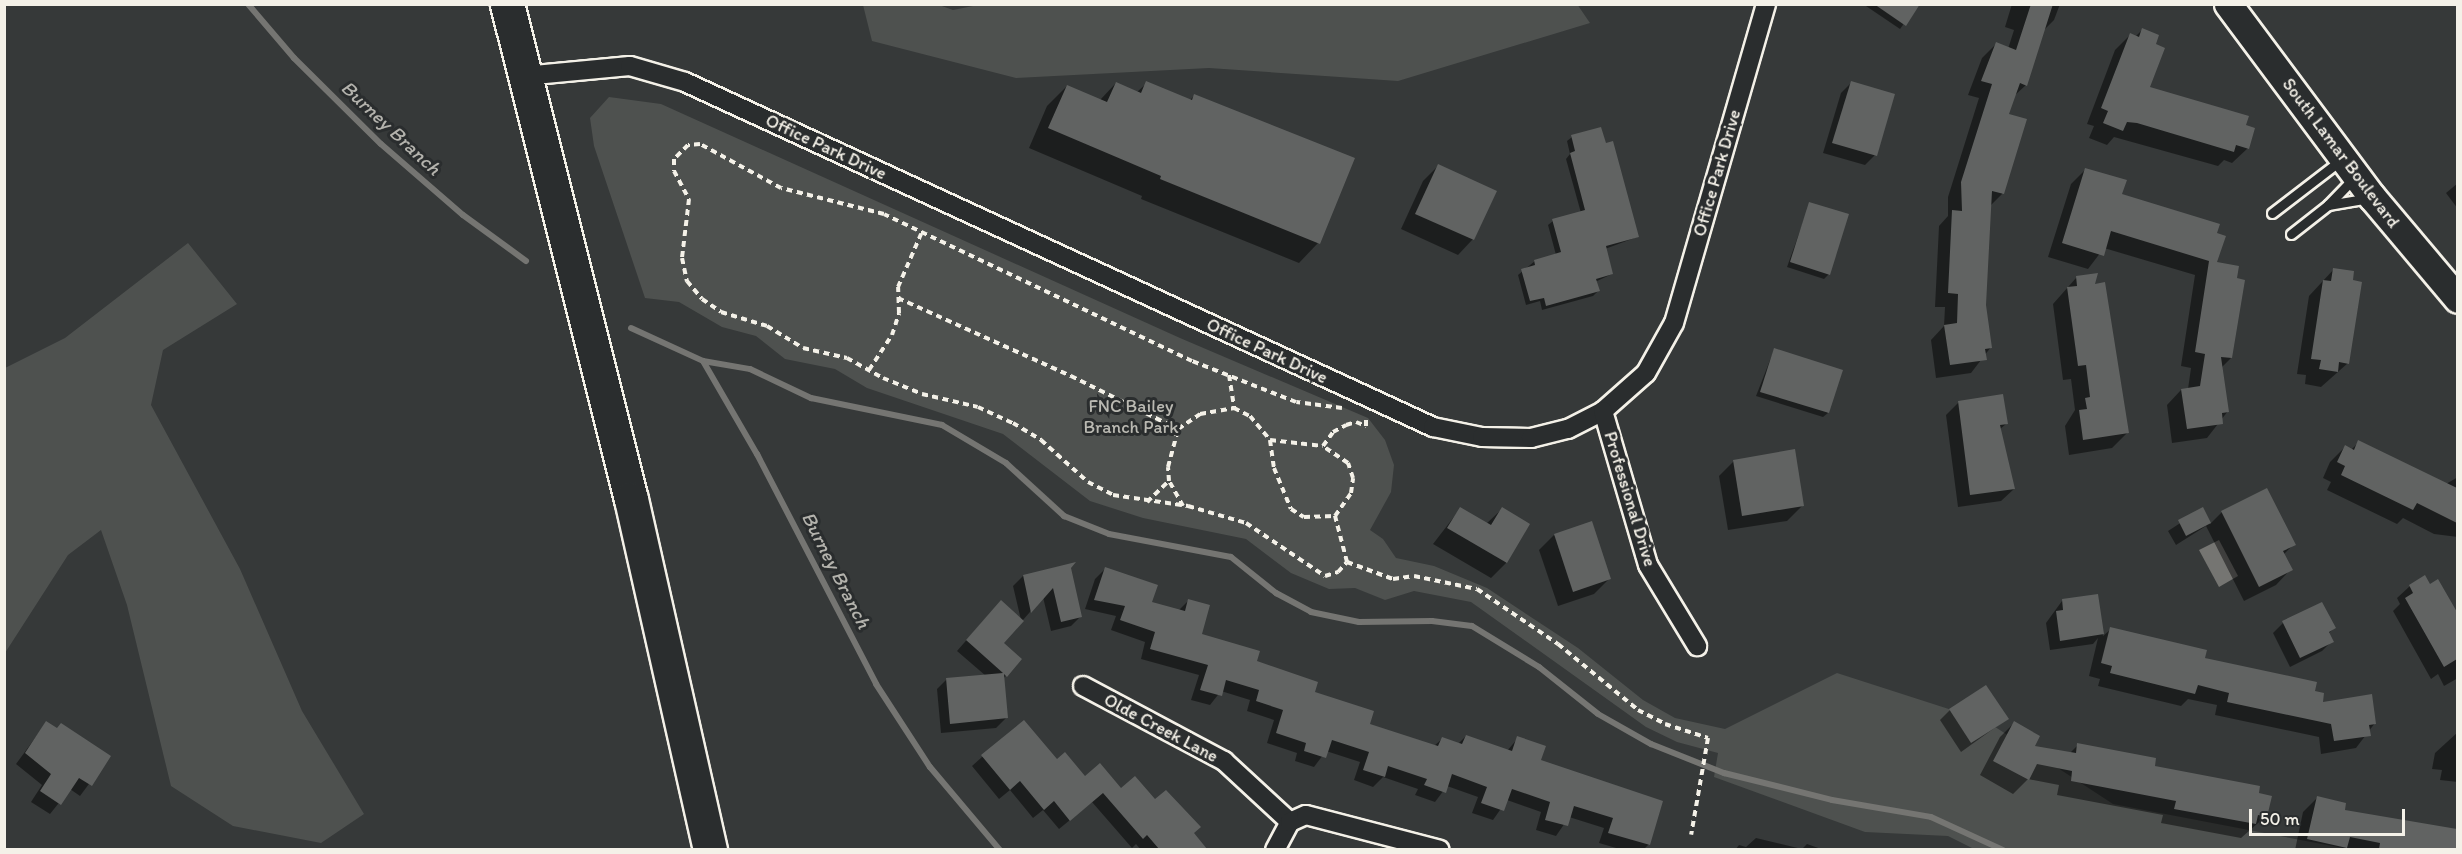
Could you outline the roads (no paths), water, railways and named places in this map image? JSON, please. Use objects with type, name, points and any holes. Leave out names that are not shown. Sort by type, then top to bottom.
[{"type":"highway","points":[[507,4],[632,499],[710,849]]},
{"type":"street","name":"Office Park Drive","points":[[524,76],[630,66],[685,82],[1433,427],[1482,437],[1531,438],[1568,429],[1603,411],[1647,373],[1674,323],[1766,4]]},
{"type":"street","name":"South Lamar Boulevard","points":[[2228,4],[2357,177],[2457,299]]},
{"type":"street","name":"Professional Drive","points":[[1603,411],[1648,565],[1697,646]]},
{"type":"street","name":"Olde Creek Lane","points":[[1083,686],[1224,760],[1290,822]]},
{"type":"street","points":[[1275,849],[1290,822],[1306,815],[1440,849]]},
{"type":"lane","points":[[2328,206],[2357,177]]},
{"type":"lane","points":[[2291,234],[2328,206],[2357,177]]},
{"type":"lane","points":[[2272,213],[2357,177]]},
{"type":"waterway","name":"Burney Branch","points":[[248,4],[294,58],[381,144],[463,215],[526,261]]},
{"type":"waterway","points":[[631,328],[703,361],[750,369],[811,398],[942,425],[1006,463],[1064,516],[1109,534],[1231,557],[1276,593],[1311,612],[1359,622],[1432,621],[1472,626],[1539,667],[1598,714],[1651,744],[1724,773],[1832,800],[1931,817],[2003,850]]},
{"type":"waterway","name":"Burney Branch","points":[[703,361],[757,454],[876,684],[930,767],[1000,850]]},
{"type":"park label","name":"FNC Bailey Branch Park","points":[[1131,417]]}]
